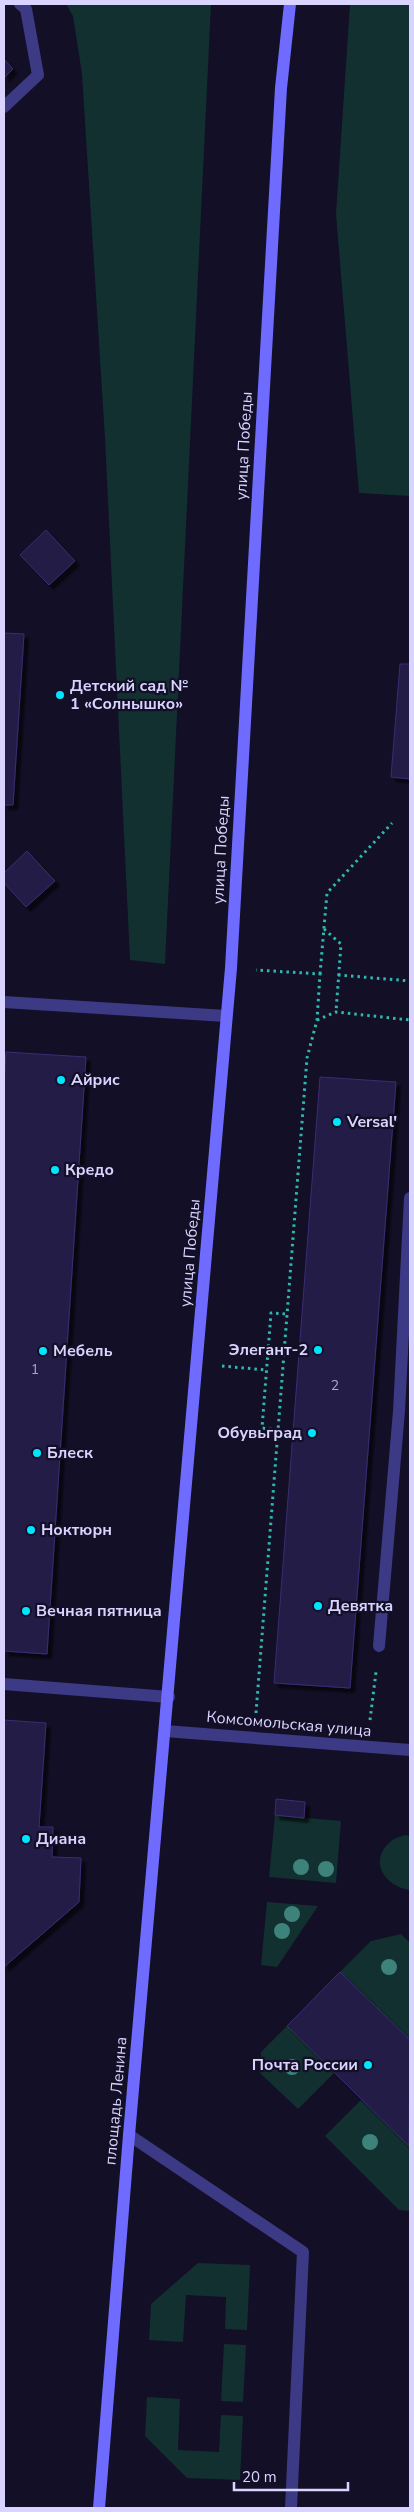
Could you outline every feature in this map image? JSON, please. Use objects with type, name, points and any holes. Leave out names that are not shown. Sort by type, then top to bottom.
[{"type":"main road","name":"улица Победы","points":[[169,1697],[226,1016],[281,88],[290,4]]},
{"type":"main road","name":"площадь Ленина","points":[[99,2508],[129,2135],[169,1697]]},
{"type":"street","points":[[4,107],[38,74],[26,9],[20,4]]},
{"type":"street","points":[[4,1002],[226,1016]]},
{"type":"street","points":[[379,1646],[405,1413],[410,1198]]},
{"type":"street","points":[[4,1684],[169,1697]]},
{"type":"street","name":"Комсомольская улица","points":[[166,1731],[410,1750]]},
{"type":"street","points":[[129,2135],[303,2252],[291,2508]]},
{"type":"path","points":[[256,1709],[307,1058],[317,1020],[326,893],[392,823]]},
{"type":"path","points":[[324,929],[341,944],[336,1012]]},
{"type":"path","points":[[289,972],[320,974]]},
{"type":"path","points":[[338,975],[410,981]]},
{"type":"path","points":[[317,1020],[336,1012],[410,1020]]},
{"type":"path","points":[[278,1430],[262,1428],[266,1370],[271,1313],[287,1314]]},
{"type":"path","points":[[249,1369],[266,1370]]},
{"type":"path","points":[[366,1747],[379,1646]]},
{"type":"green space","points":[[66,4],[211,4],[165,964],[130,960],[105,438],[82,74],[73,16]]},
{"type":"green space","points":[[350,4],[410,4],[410,496],[359,493],[336,214]]},
{"type":"green space","points":[[275,1815],[341,1821],[336,1883],[269,1877]]},
{"type":"green space","points":[[405,1835],[410,1836],[410,1890],[401,1888],[387,1879],[380,1865],[380,1857],[384,1849],[395,1839]]},
{"type":"green space","points":[[267,1902],[318,1906],[277,1967],[261,1965]]},
{"type":"green space","points":[[401,1934],[410,1943],[410,2040],[340,1972],[371,1941]]},
{"type":"green space","points":[[287,2026],[334,2073],[298,2109],[260,2073],[261,2052]]},
{"type":"green space","points":[[361,2100],[410,2145],[410,2211],[399,2210],[325,2136]]},
{"type":"green space","points":[[198,2263],[250,2265],[247,2330],[225,2329],[226,2297],[186,2295],[183,2342],[149,2340],[151,2304]]},
{"type":"green space","points":[[224,2344],[246,2345],[243,2402],[221,2401]]},
{"type":"green space","points":[[147,2397],[180,2399],[178,2450],[219,2452],[221,2415],[243,2416],[240,2480],[187,2478],[145,2436]]},
{"type":"building","points":[[4,59],[13,69],[4,78]]},
{"type":"building","points":[[46,530],[75,561],[49,585],[20,555]]},
{"type":"building","points":[[4,633],[24,634],[13,805],[4,805]]},
{"type":"building","points":[[400,664],[410,664],[410,779],[391,777]]},
{"type":"building","points":[[27,851],[55,881],[26,907],[4,883],[4,873]]},
{"type":"building","points":[[6,1052],[86,1057],[47,1654],[4,1651],[4,1086]]},
{"type":"building","points":[[320,1077],[396,1082],[350,1688],[274,1683]]},
{"type":"building","points":[[4,1720],[46,1723],[39,1827],[53,1827],[52,1857],[81,1858],[79,1902],[4,1967]]},
{"type":"building","points":[[276,1799],[305,1802],[304,1818],[275,1815]]},
{"type":"building","points":[[340,1972],[410,2040],[409,2146],[287,2026]]},
{"type":"place","name":"Детский сад № 1 «Солнышко»","points":[[60,695]]},
{"type":"place","name":"Айрис","points":[[61,1080]]},
{"type":"place","name":"Versal'","points":[[337,1122]]},
{"type":"place","name":"Кредо","points":[[55,1170]]},
{"type":"place","name":"Элегант-2","points":[[318,1350]]},
{"type":"place","name":"Мебель","points":[[43,1351]]},
{"type":"place","name":"Обувьград","points":[[312,1433]]},
{"type":"place","name":"Блеск","points":[[37,1453]]},
{"type":"place","name":"Ноктюрн","points":[[31,1530]]},
{"type":"place","name":"Девятка","points":[[318,1606]]},
{"type":"place","name":"Вечная пятница","points":[[26,1611]]},
{"type":"place","name":"Диана","points":[[26,1839]]},
{"type":"place","name":"Почта России","points":[[368,2065]]}]
